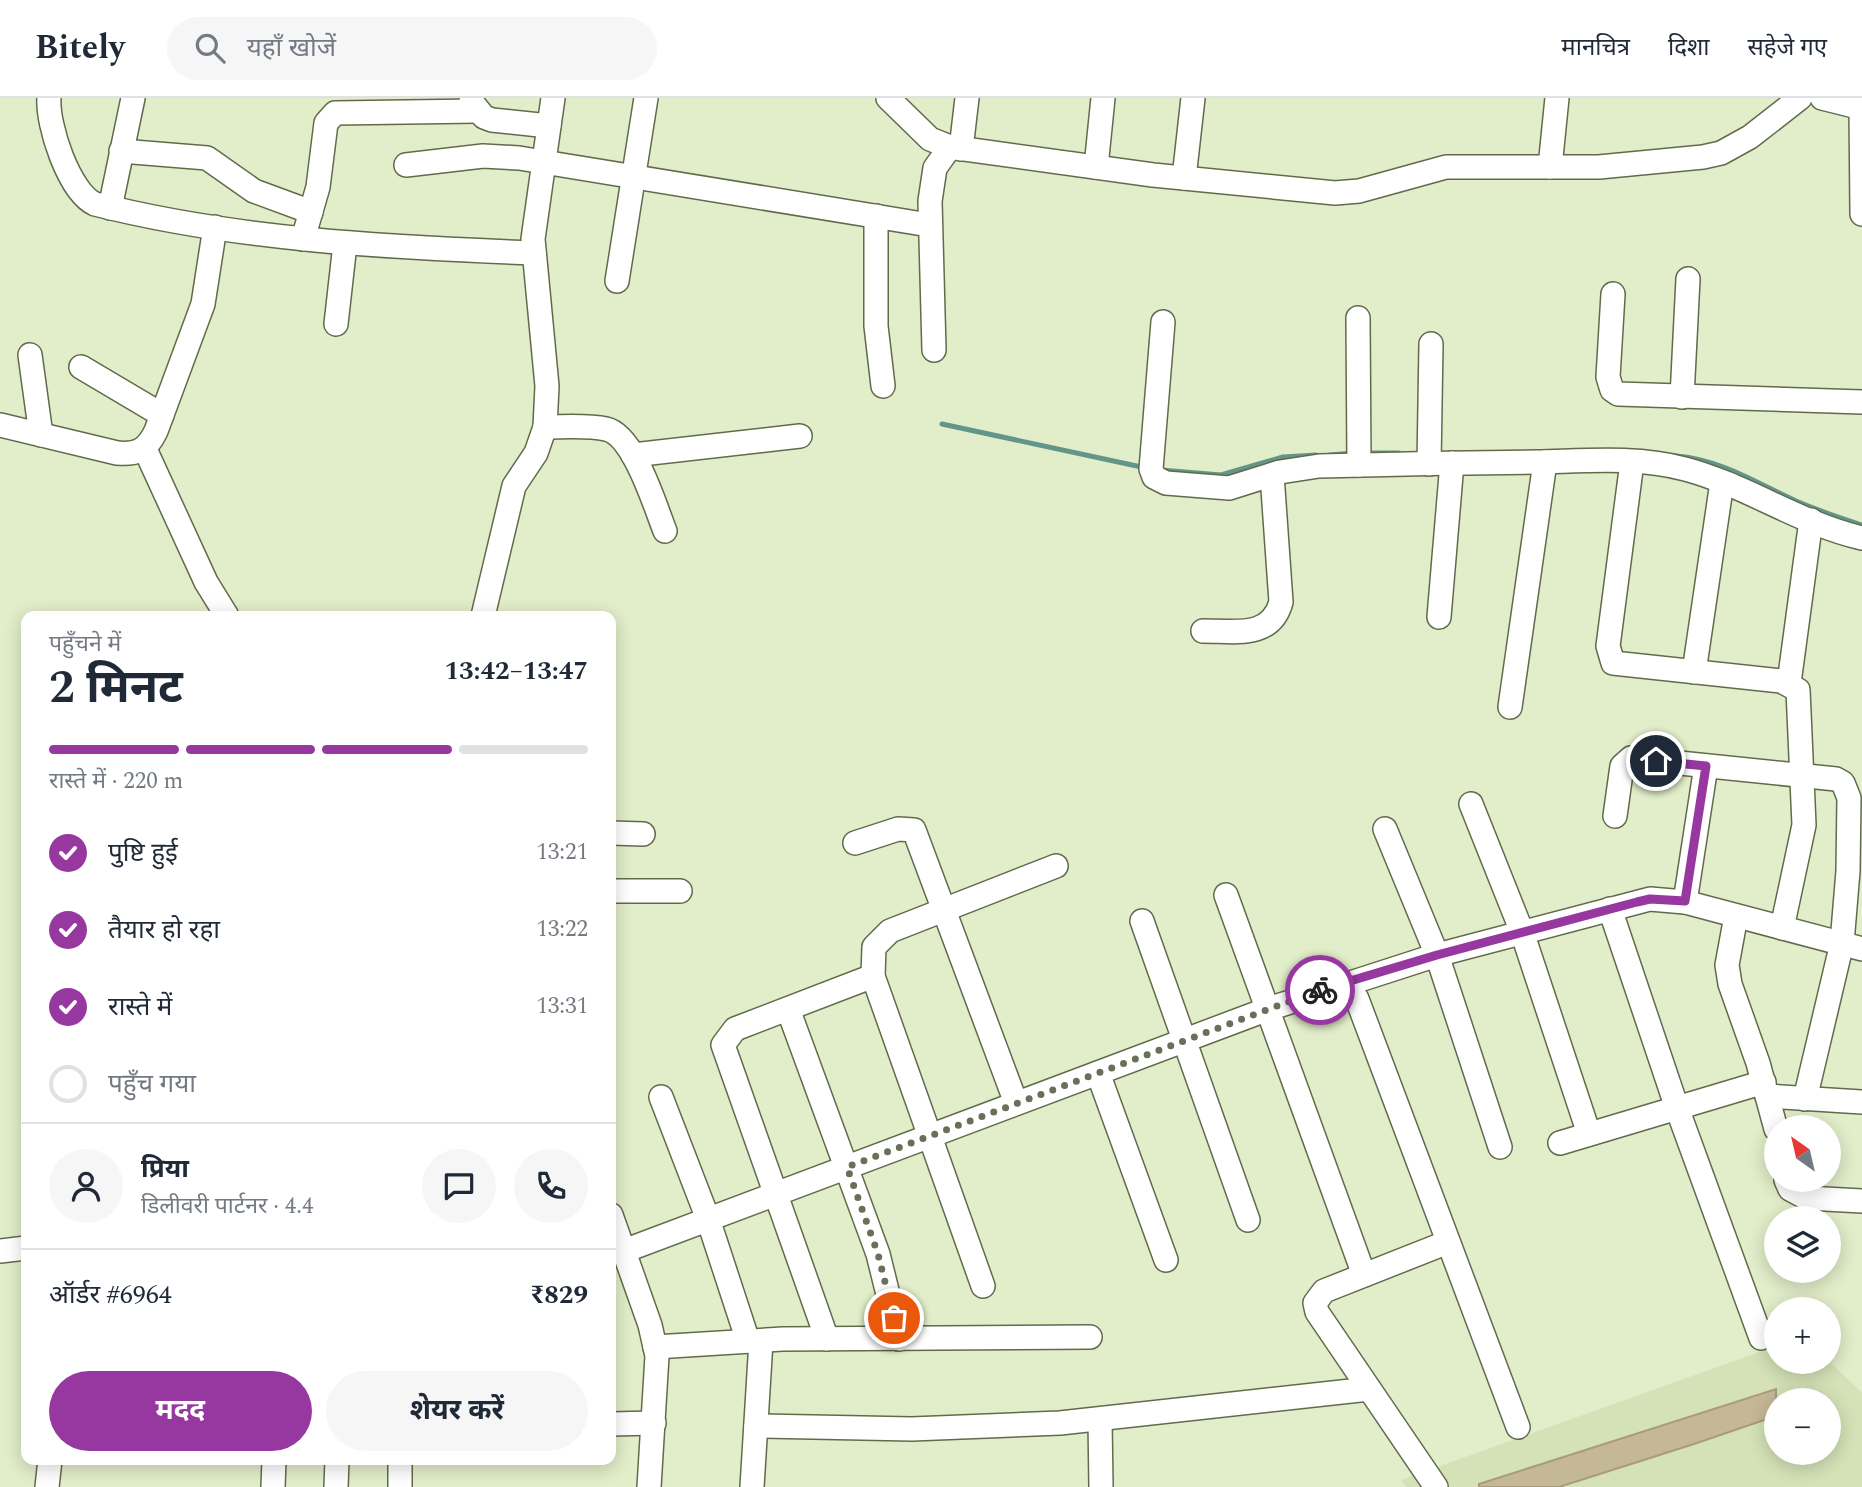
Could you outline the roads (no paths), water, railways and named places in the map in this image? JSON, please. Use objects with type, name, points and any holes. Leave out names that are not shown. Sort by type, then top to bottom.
[{"type":"street","points":[[49,98],[53,134],[88,201],[110,208],[215,227],[345,244],[534,253]]},
{"type":"street","points":[[110,208],[133,98]]},
{"type":"street","points":[[484,611],[514,486],[536,453],[545,427],[547,386],[534,253],[536,208],[553,98]]},
{"type":"street","points":[[617,281],[631,178],[646,98]]},
{"type":"street","points":[[888,98],[930,139],[955,148],[1184,178],[1335,193],[1359,191],[1446,167],[1636,165],[1721,153],[1750,137],[1800,98]]},
{"type":"street","points":[[934,350],[929,225],[932,178],[955,148],[967,98]]},
{"type":"street","points":[[1096,167],[1103,98]]},
{"type":"street","points":[[1184,178],[1193,98]]},
{"type":"street","points":[[1550,167],[1557,98]]},
{"type":"street","points":[[1823,98],[1861,108],[1862,214]]},
{"type":"street","points":[[303,239],[323,163],[326,123],[335,113],[474,104],[492,120],[549,126]]},
{"type":"street","points":[[121,151],[207,158],[254,191],[311,212]]},
{"type":"street","points":[[406,165],[483,156],[543,162],[929,225]]},
{"type":"street","points":[[876,216],[876,326],[883,386]]},
{"type":"street","points":[[0,425],[117,453],[130,454],[145,449],[162,415],[203,304],[215,227]]},
{"type":"street","points":[[336,324],[345,244]]},
{"type":"street","points":[[1682,397],[1688,279]]},
{"type":"street","points":[[1614,294],[1608,377],[1612,390],[1623,396],[1862,402]]},
{"type":"street","points":[[1358,318],[1359,465]]},
{"type":"street","points":[[1163,322],[1151,469],[1154,477],[1166,483],[1217,488],[1246,484],[1272,475],[1319,466],[1632,462],[1685,469],[1862,538]]},
{"type":"street","points":[[1431,344],[1441,464],[1439,617]]},
{"type":"street","points":[[30,355],[41,435]]},
{"type":"street","points":[[81,367],[162,415]]},
{"type":"street","points":[[545,427],[608,429],[620,436],[633,455],[665,531]]},
{"type":"street","points":[[633,455],[800,436]]},
{"type":"street","points":[[145,449],[206,582],[224,611]]},
{"type":"street","points":[[1510,707],[1545,462]]},
{"type":"street","points":[[1632,462],[1608,646],[1610,656],[1619,666],[1789,683],[1798,690],[1801,697],[1803,775],[1800,849],[1782,928]]},
{"type":"street","points":[[1203,631],[1254,631],[1264,628],[1278,613],[1281,601],[1272,475]]},
{"type":"street","points":[[1694,672],[1722,482]]},
{"type":"street","points":[[1789,683],[1811,520]]},
{"type":"street","points":[[1615,816],[1622,766],[1631,758],[1836,779],[1847,789],[1852,946],[1805,1099]]},
{"type":"street","points":[[1685,901],[1706,766]]},
{"type":"street","points":[[1471,804],[1522,932],[1589,1134]]},
{"type":"street","points":[[855,843],[898,829],[914,830],[1016,1104]]},
{"type":"street","points":[[1385,829],[1437,955],[1500,1147]]},
{"type":"street","points":[[616,833],[643,834]]},
{"type":"street","points":[[983,1286],[873,976],[874,947],[879,939],[890,931],[1056,866]]},
{"type":"street","points":[[616,891],[680,891]]},
{"type":"street","points":[[1226,895],[1364,1275]]},
{"type":"street","points":[[624,1251],[1331,986],[1341,986],[1437,955],[1650,899],[1685,901],[1852,946]]},
{"type":"street","points":[[1610,909],[1677,1108],[1761,1338]]},
{"type":"street","points":[[1736,916],[1727,965],[1730,984],[1772,1115]]},
{"type":"street","points":[[1142,921],[1248,1220]]},
{"type":"street","points":[[827,1339],[723,1045],[735,1029],[873,976]]},
{"type":"street","points":[[1341,986],[1351,990],[1357,999],[1518,1427]]},
{"type":"street","points":[[788,1009],[878,1254],[898,1339]]},
{"type":"street","points":[[1098,1073],[1166,1261]]},
{"type":"street","points":[[1560,1143],[1677,1108],[1766,1089],[1805,1099],[1862,1102]]},
{"type":"street","points":[[661,1097],[755,1341],[756,1426],[752,1487]]},
{"type":"street","points":[[1796,1192],[1807,1198],[1862,1201]]},
{"type":"street","points":[[616,1229],[655,1347],[657,1378],[649,1487]]},
{"type":"street","points":[[1436,1487],[1317,1312],[1315,1303],[1324,1291],[1448,1242]]},
{"type":"street","points":[[0,1251],[21,1249]]},
{"type":"street","points":[[655,1347],[827,1339],[1090,1336]]},
{"type":"street","points":[[756,1426],[912,1429],[1100,1420],[1369,1389]]},
{"type":"street","points":[[1100,1420],[1101,1487]]},
{"type":"street","points":[[616,1424],[654,1423]]},
{"type":"street","points":[[47,1487],[49,1465]]},
{"type":"street","points":[[273,1487],[274,1465]]},
{"type":"street","points":[[336,1487],[337,1465]]},
{"type":"street","points":[[400,1465],[400,1487]]},
{"type":"waterway","points":[[942,424],[1146,468]]},
{"type":"waterway","points":[[1330,455],[1354,453]]},
{"type":"waterway","points":[[1364,453],[1399,453]]},
{"type":"waterway","points":[[1161,470],[1221,475],[1283,457],[1316,455]]},
{"type":"waterway","points":[[1676,456],[1723,467],[1804,504],[1862,525]]}]
